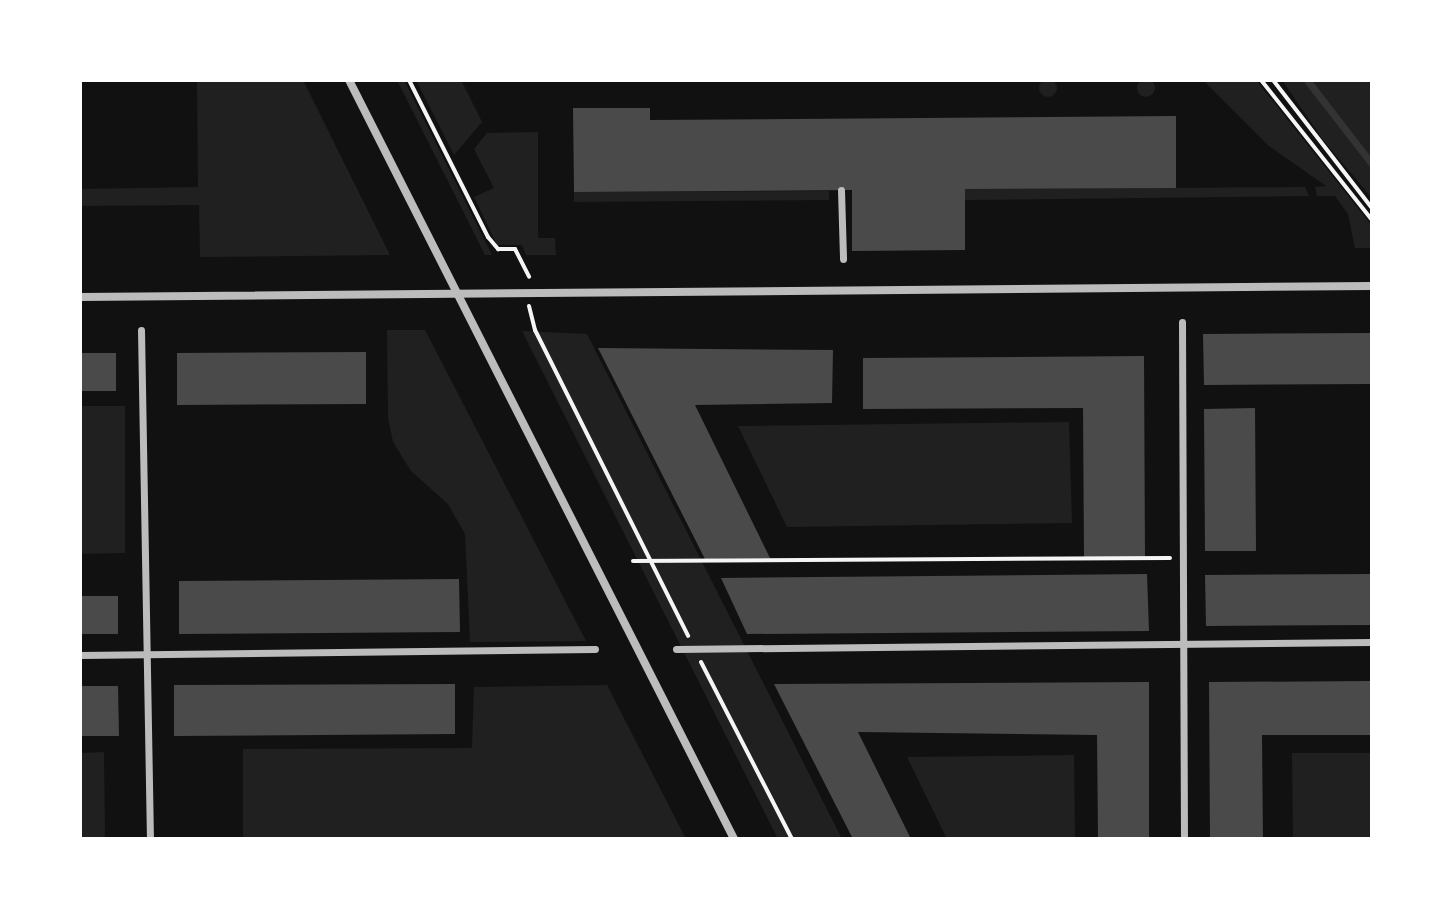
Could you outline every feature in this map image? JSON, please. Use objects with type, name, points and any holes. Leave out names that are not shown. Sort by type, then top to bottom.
[{"type":"street","points":[[349,80],[734,839]]},
{"type":"street","points":[[841,190],[843,259]]},
{"type":"street","points":[[80,297],[1372,286]]},
{"type":"street","points":[[1182,322],[1184,839]]},
{"type":"street","points":[[141,330],[150,839]]},
{"type":"street","points":[[676,649],[1372,642]]},
{"type":"street","points":[[80,655],[595,649]]},
{"type":"path","points":[[409,80],[488,237],[498,249],[515,249],[529,272],[528,292],[535,330],[792,839]]},
{"type":"path","points":[[1261,80],[1372,220]]},
{"type":"path","points":[[1273,80],[1372,208]]},
{"type":"path","points":[[633,561],[1182,557]]},
{"type":"shaded area","points":[[1044,79],[1052,79],[1057,88],[1055,95],[1044,97],[1039,92],[1039,84]]},
{"type":"shaded area","points":[[1146,79],[1155,88],[1146,97],[1137,88]]},
{"type":"shaded area","points":[[197,80],[303,80],[390,255],[200,257],[199,205],[80,206],[80,189],[198,187]]},
{"type":"shaded area","points":[[397,80],[404,80],[492,255],[485,255]]},
{"type":"shaded area","points":[[416,80],[461,80],[482,122],[454,155]]},
{"type":"shaded area","points":[[1203,80],[1256,80],[1372,226],[1372,248],[1355,248],[1348,214],[1335,196],[1317,196],[1315,187],[1326,186],[1269,146]]},
{"type":"shaded area","points":[[1282,80],[1372,80],[1372,198],[1323,140]]},
{"type":"shaded area","points":[[538,132],[538,238],[555,238],[556,255],[526,255],[522,245],[497,245],[474,197],[494,188],[474,149],[487,133]]},
{"type":"shaded area","points":[[1305,187],[1309,196],[965,200],[965,189]]},
{"type":"shaded area","points":[[829,191],[829,200],[574,202],[574,192]]},
{"type":"shaded area","points":[[387,330],[425,330],[586,641],[470,642],[465,534],[448,504],[411,471],[393,442],[388,418]]},
{"type":"shaded area","points":[[522,331],[587,334],[842,839],[778,839]]},
{"type":"shaded area","points":[[80,406],[125,406],[125,553],[80,554]]},
{"type":"shaded area","points":[[1069,422],[1072,523],[787,527],[738,426]]},
{"type":"shaded area","points":[[607,685],[686,839],[243,839],[243,749],[472,748],[474,687]]},
{"type":"shaded area","points":[[104,752],[105,839],[80,839],[80,753]]},
{"type":"shaded area","points":[[1292,753],[1372,753],[1372,839],[1293,839]]},
{"type":"shaded area","points":[[1074,755],[1075,839],[947,839],[907,757]]},
{"type":"building","points":[[573,108],[650,108],[650,120],[1176,116],[1176,188],[965,189],[965,250],[852,251],[852,190],[574,192]]},
{"type":"building","points":[[1372,333],[1372,384],[1204,385],[1203,334]]},
{"type":"building","points":[[598,348],[833,350],[832,403],[695,405],[770,558],[705,559]]},
{"type":"building","points":[[366,352],[366,404],[177,405],[177,353]]},
{"type":"building","points":[[80,353],[116,353],[116,391],[80,391]]},
{"type":"building","points":[[1144,356],[1145,557],[1084,557],[1083,408],[863,409],[863,358]]},
{"type":"building","points":[[1255,408],[1256,551],[1205,551],[1204,409]]},
{"type":"building","points":[[1147,574],[1149,631],[747,634],[721,578]]},
{"type":"building","points":[[1372,574],[1372,625],[1206,626],[1205,575]]},
{"type":"building","points":[[459,579],[460,632],[179,634],[179,581]]},
{"type":"building","points":[[80,596],[118,596],[118,634],[80,634]]},
{"type":"building","points":[[1372,681],[1372,735],[1262,735],[1263,839],[1210,839],[1209,682]]},
{"type":"building","points":[[1149,682],[1149,839],[1098,839],[1097,735],[858,732],[911,839],[853,839],[774,684]]},
{"type":"building","points":[[455,684],[455,734],[174,736],[174,685]]},
{"type":"building","points":[[80,686],[118,686],[119,736],[80,736]]},
{"type":"waterway","points":[[1307,80],[1372,164]]}]
